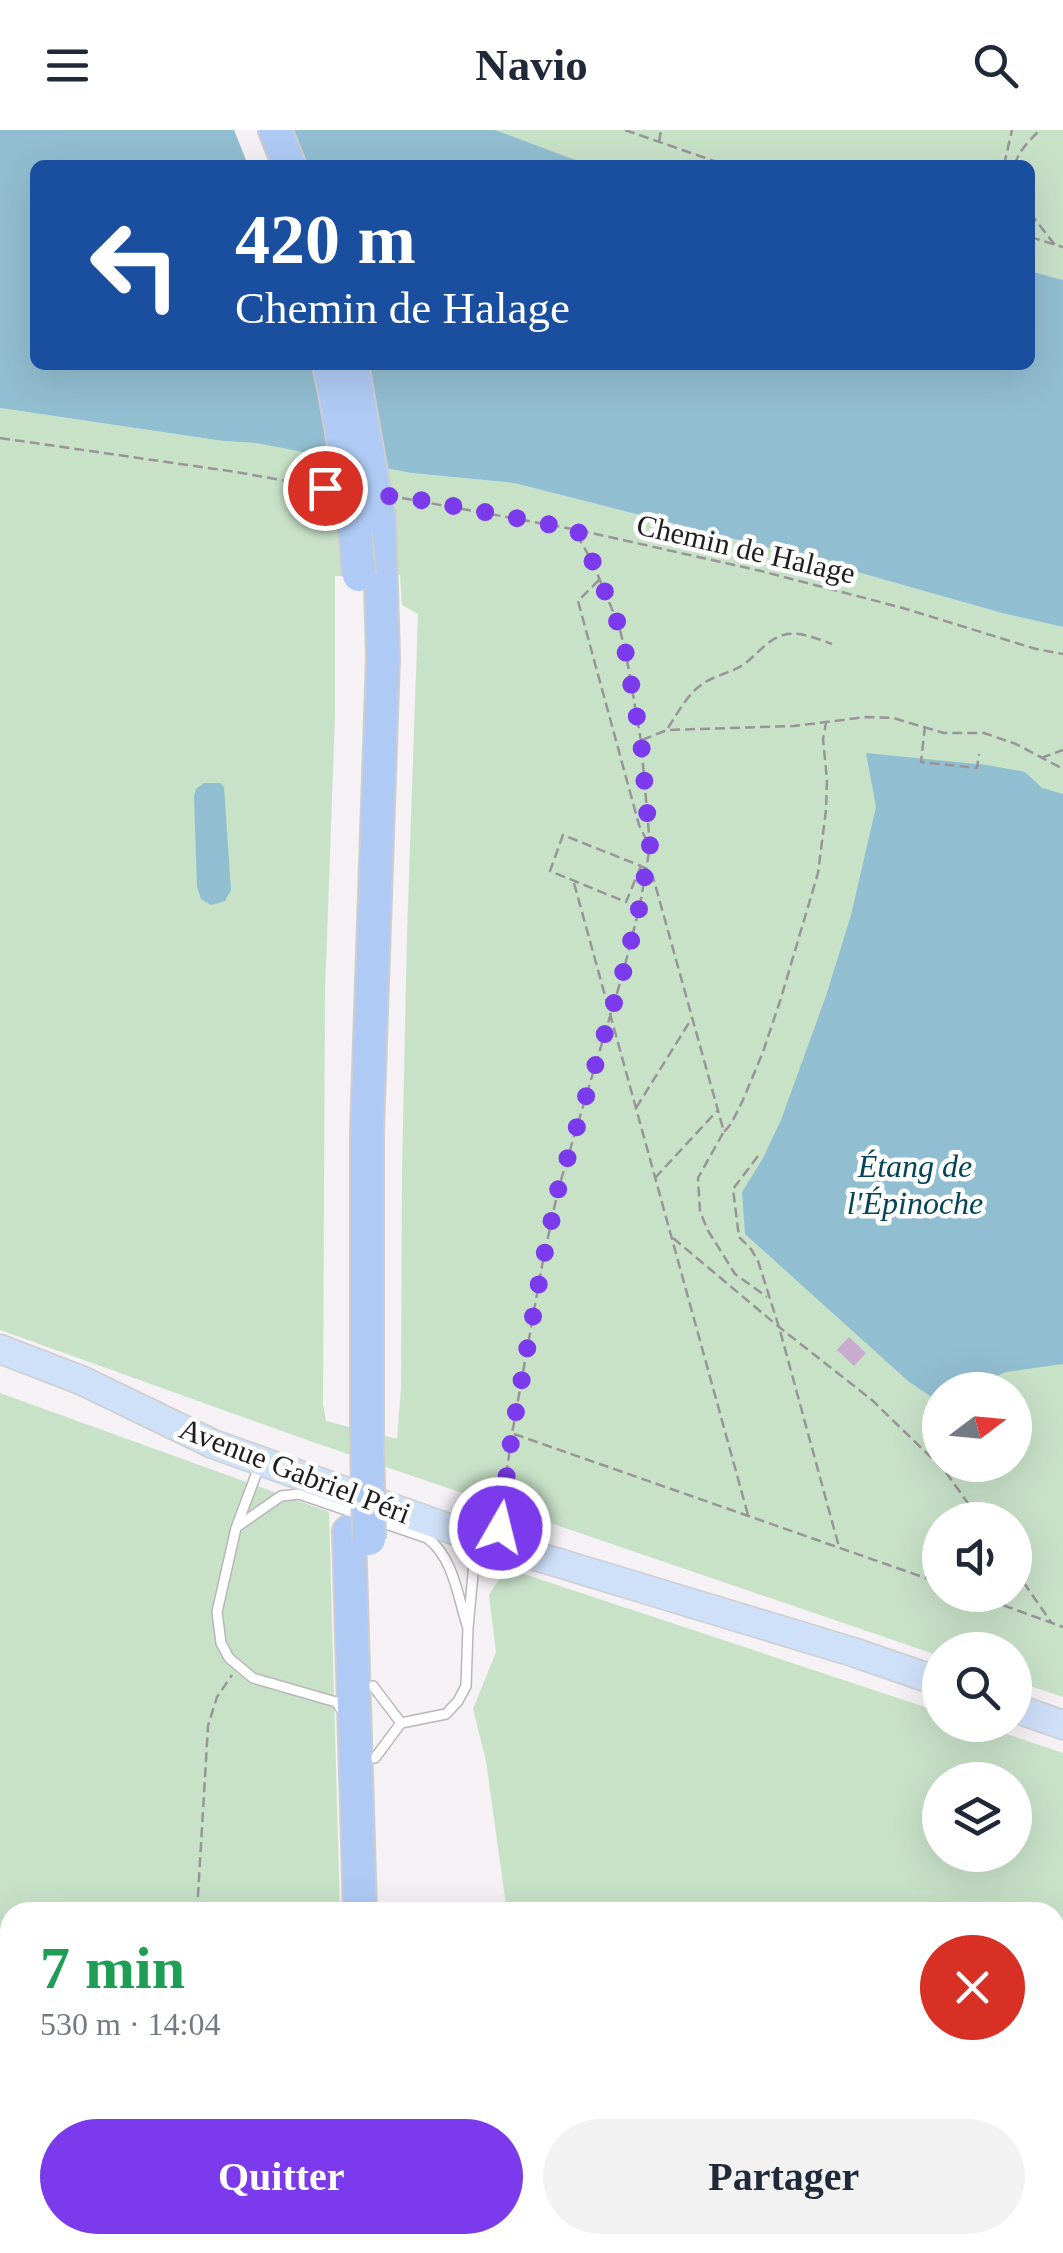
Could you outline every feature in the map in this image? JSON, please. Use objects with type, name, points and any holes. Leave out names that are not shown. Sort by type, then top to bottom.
[{"type":"highway","points":[[251,130],[263,160]]},
{"type":"highway","points":[[275,130],[288,160]]},
{"type":"highway","points":[[330,370],[352,500],[370,575]]},
{"type":"highway","points":[[353,370],[379,518],[370,575],[361,735],[347,1133],[359,1536],[354,1687],[360,1902]]},
{"type":"highway","points":[[354,1687],[376,1758],[380,1902]]},
{"type":"main road","name":"Avenue Gabriel Péri","points":[[0,1349],[83,1381],[213,1444],[922,1676]]},
{"type":"main road","points":[[1032,1714],[1063,1725]]},
{"type":"lane","points":[[261,1461],[236,1528],[217,1612],[221,1642],[229,1658],[253,1678],[354,1687],[401,1723]]},
{"type":"lane","points":[[236,1528],[280,1496],[299,1494],[427,1538],[446,1558],[468,1628]]},
{"type":"lane","points":[[376,1758],[401,1723],[446,1714],[466,1686],[468,1628],[488,1533]]},
{"type":"path","points":[[625,130],[711,160]]},
{"type":"path","points":[[659,142],[661,130]]},
{"type":"path","points":[[1005,160],[1012,130]]},
{"type":"path","points":[[1018,160],[1040,130]]},
{"type":"path","points":[[1035,219],[1055,245]]},
{"type":"path","points":[[1035,239],[1063,247]]},
{"type":"path","points":[[0,438],[325,488]]},
{"type":"path","name":"Chemin de Halage","points":[[394,496],[578,530],[797,580],[1036,650],[1063,654]]},
{"type":"path","points":[[488,1533],[512,1434],[558,1190],[623,973],[650,846],[641,741],[626,654],[619,626],[578,530]]},
{"type":"path","points":[[600,579],[578,601],[639,826],[650,846]]},
{"type":"path","points":[[667,730],[700,686],[747,662],[774,638],[805,635],[832,644]]},
{"type":"path","points":[[641,741],[667,730],[893,718],[944,733],[984,732],[1063,768]]},
{"type":"path","points":[[770,1299],[735,1274],[707,1229],[700,1211],[698,1178],[743,1100],[762,1052],[818,873],[826,810],[822,739],[826,723]]},
{"type":"path","points":[[925,726],[921,762],[977,768],[979,754]]},
{"type":"path","points":[[1041,758],[1063,750]]},
{"type":"path","points":[[641,866],[626,902],[550,872],[563,835],[641,866],[654,877],[724,1132]]},
{"type":"path","points":[[574,882],[748,1515]]},
{"type":"path","points":[[636,1108],[693,1016]]},
{"type":"path","points":[[655,1178],[718,1110]]},
{"type":"path","points":[[758,1156],[733,1189],[739,1237],[751,1248],[770,1299],[840,1548]]},
{"type":"path","points":[[671,1236],[872,1400],[944,1471],[967,1502]]},
{"type":"path","points":[[512,1434],[922,1577]]},
{"type":"path","points":[[1032,1594],[1052,1623]]},
{"type":"path","points":[[1022,1612],[1063,1627]]},
{"type":"path","points":[[197,1902],[208,1726],[217,1697],[238,1666]]},
{"type":"green space","points":[[495,130],[1063,130],[1063,280],[1035,272],[1035,160],[576,160]]},
{"type":"green space","points":[[0,408],[256,443],[411,473],[514,483],[1063,627],[1063,1697],[1032,1687],[1032,1632],[922,1632],[922,1650],[307,1440],[0,1330]],"holes":[[[400,575],[402,605],[418,614],[397,1439],[326,1421],[323,1404],[325,993],[335,716],[335,576]]]},
{"type":"green space","points":[[0,1393],[329,1512],[340,1902],[0,1902]]},
{"type":"green space","points":[[506,1568],[922,1706],[922,1742],[1030,1742],[1063,1753],[1063,1902],[506,1902],[486,1761],[473,1709],[496,1652],[489,1595]]},
{"type":"water","points":[[0,130],[495,130],[576,160],[30,160],[30,370],[1035,370],[1035,272],[1063,280],[1063,627],[514,483],[411,473],[256,443],[0,408]]},
{"type":"water","name":"Étang de l'Épinoche","points":[[866,753],[1025,772],[1042,788],[1063,794],[1063,1364],[1006,1372],[922,1372],[922,1391],[745,1234],[742,1192],[781,1120],[826,996],[851,915],[876,807]]},
{"type":"water","points":[[204,783],[220,783],[224,787],[231,890],[225,901],[211,905],[201,899],[197,887],[194,796]]},
{"type":"pier","points":[[234,130],[294,130],[306,160],[246,160]]},
{"type":"building","points":[[849,1337],[866,1353],[854,1366],[837,1350]]},
{"type":"route","points":[[325,488],[428,501],[578,530],[619,626],[637,709],[648,807],[647,869],[623,973],[558,1190],[512,1434],[500,1528]]}]
